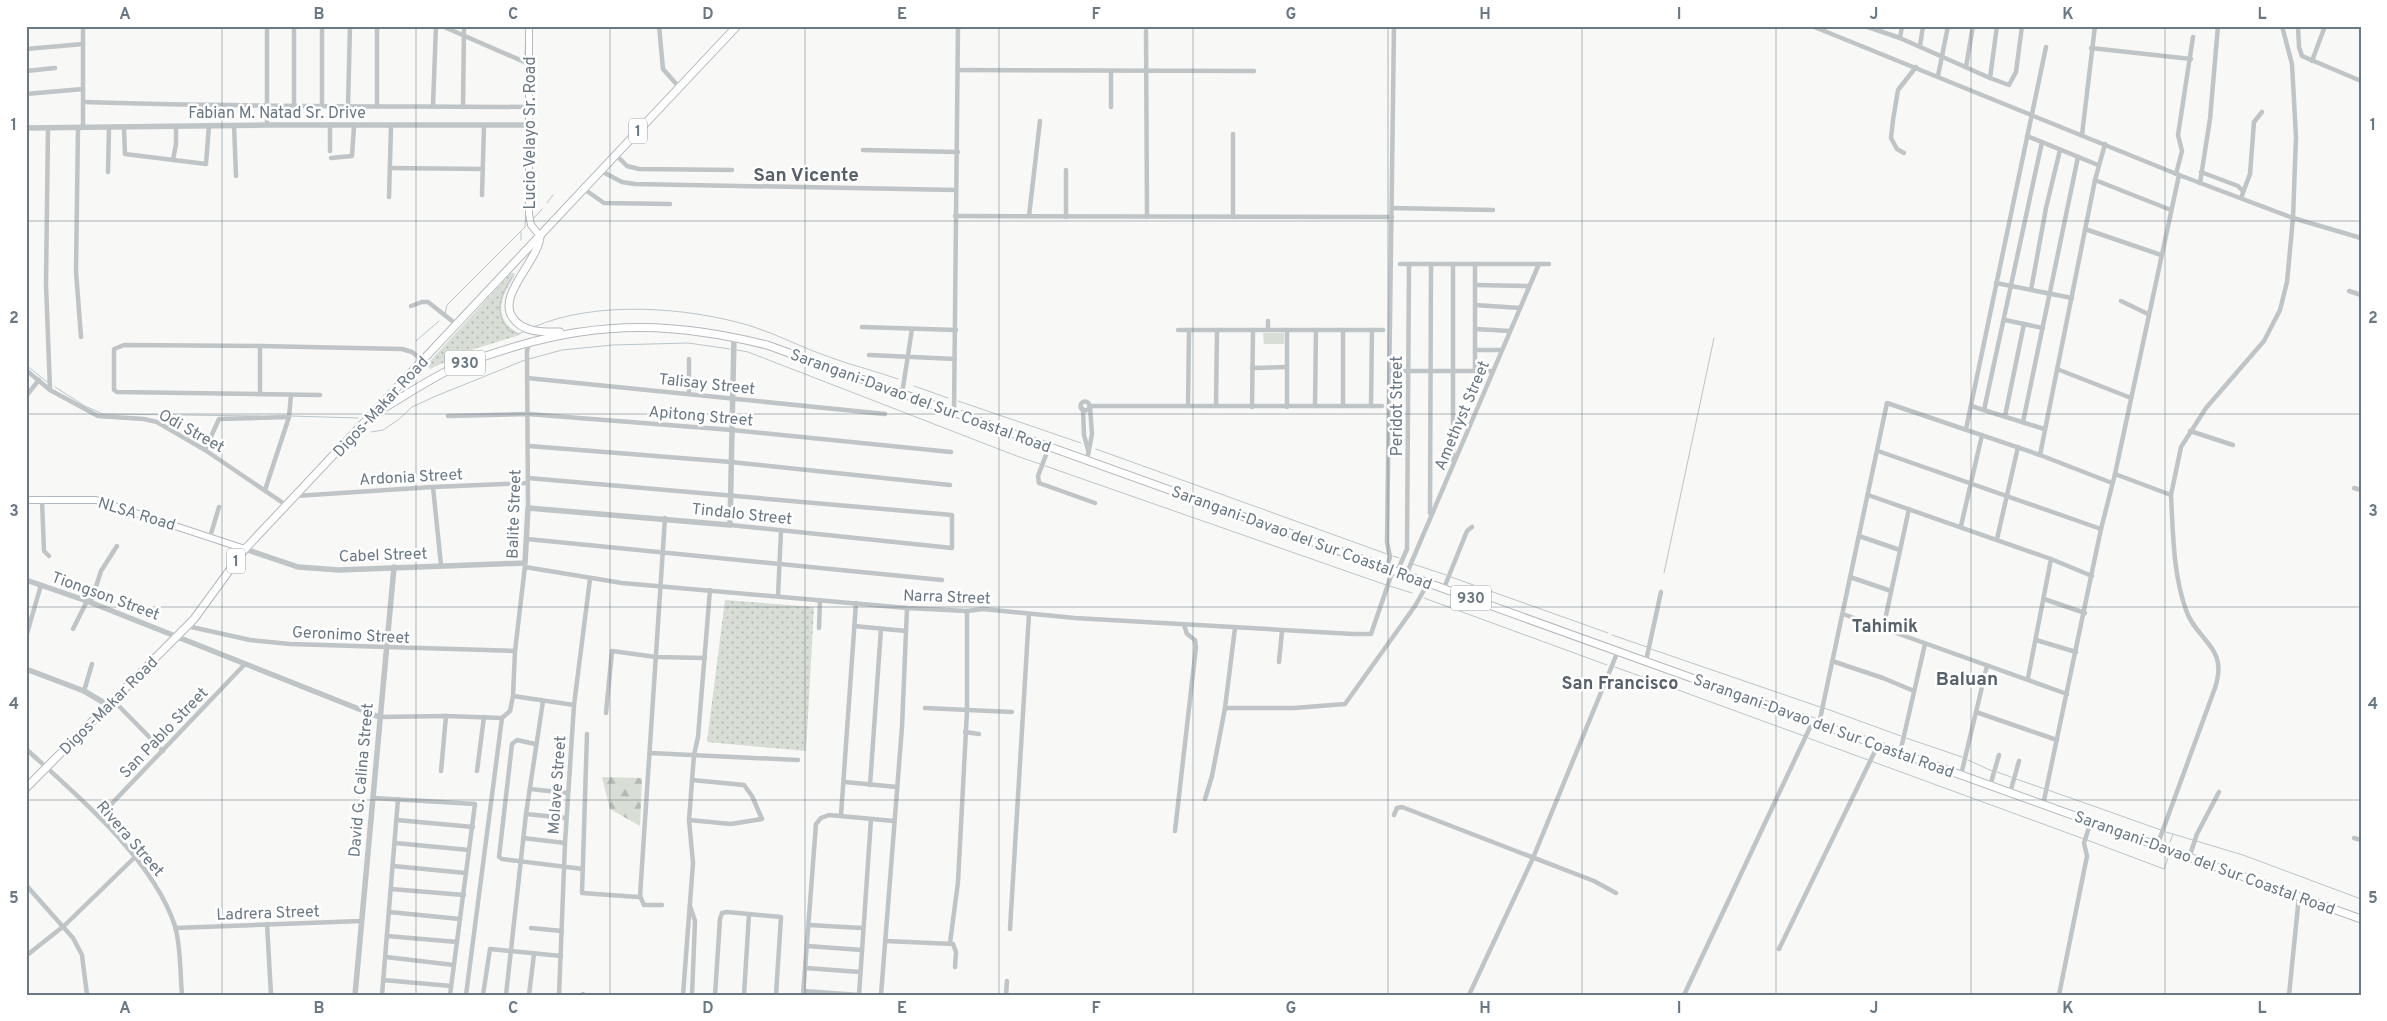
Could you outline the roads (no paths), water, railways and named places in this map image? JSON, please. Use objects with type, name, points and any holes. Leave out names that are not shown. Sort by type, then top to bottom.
[{"type":"main road","name":"Lucio Velayo Sr. Road","points":[[529,26],[530,220],[532,229],[540,236]]},
{"type":"main road","name":"Digos-Makar Road","points":[[26,788],[187,626],[207,603],[245,549],[737,26]]},
{"type":"main road","name":"Sarangani-Davao del Sur Coastal Road","points":[[540,236],[536,252],[509,298],[509,310],[513,319],[524,327],[538,331],[572,333]]},
{"type":"main road","name":"Sarangani-Davao del Sur Coastal Road","points":[[368,418],[448,371],[486,355],[529,342],[572,333],[641,326],[697,331],[734,337],[779,349],[1900,752],[2189,858],[2361,918]]},
{"type":"main road","name":"NLSA Road","points":[[26,500],[96,500],[245,549]]},
{"type":"street","points":[[81,337],[76,271],[81,127],[84,102],[83,26]]},
{"type":"street","points":[[267,26],[267,124]]},
{"type":"street","points":[[294,26],[294,106]]},
{"type":"street","points":[[322,26],[322,106]]},
{"type":"street","points":[[348,107],[350,26]]},
{"type":"street","points":[[377,26],[377,106]]},
{"type":"street","points":[[433,106],[436,26]]},
{"type":"street","points":[[442,26],[529,64]]},
{"type":"street","points":[[463,107],[464,26]]},
{"type":"street","points":[[660,26],[663,69],[679,87]]},
{"type":"street","points":[[954,412],[958,26]]},
{"type":"street","points":[[1392,570],[1387,542],[1394,26]]},
{"type":"street","points":[[1812,26],[2178,175],[2293,218],[2361,238]]},
{"type":"street","points":[[1830,32],[1832,26]]},
{"type":"street","points":[[1865,26],[1878,28],[2006,85],[2012,84],[2022,26]]},
{"type":"street","points":[[1900,38],[1902,26]]},
{"type":"street","points":[[1920,46],[1923,26]]},
{"type":"street","points":[[1938,76],[1948,26]]},
{"type":"street","points":[[1966,67],[1973,26]]},
{"type":"street","points":[[1990,78],[1998,26]]},
{"type":"street","points":[[2082,136],[2095,26]]},
{"type":"street","points":[[2200,183],[2210,120],[2218,26]]},
{"type":"street","points":[[2157,846],[2215,688],[2220,668],[2216,653],[2188,616],[2182,599],[2176,559],[2171,494],[2177,457],[2190,431],[2206,408],[2254,353],[2272,328],[2280,310],[2287,282],[2293,218],[2296,137],[2292,64],[2282,26]]},
{"type":"street","points":[[2298,26],[2300,52],[2312,61],[2361,81]]},
{"type":"street","points":[[2312,61],[2325,26]]},
{"type":"street","points":[[1146,31],[1147,217]]},
{"type":"street","points":[[2043,805],[2178,175],[2182,151],[2178,135],[2193,37]]},
{"type":"street","points":[[26,49],[83,44]]},
{"type":"street","points":[[1966,429],[2046,48]]},
{"type":"street","points":[[2091,48],[2191,59]]},
{"type":"street","points":[[1904,153],[1897,149],[1892,138],[1892,120],[1898,90],[1916,67]]},
{"type":"street","points":[[26,71],[55,68]]},
{"type":"street","points":[[958,70],[1254,71]]},
{"type":"street","points":[[1111,71],[1111,107]]},
{"type":"street","points":[[26,94],[83,89]]},
{"type":"street","points":[[84,102],[267,106],[529,108]]},
{"type":"street","points":[[2241,198],[2250,174],[2254,122],[2262,112]]},
{"type":"street","points":[[1029,216],[1040,121]]},
{"type":"street","name":"Fabian M. Natad Sr. Drive","points":[[26,128],[267,124],[354,126],[529,125]]},
{"type":"street","points":[[124,127],[124,153],[207,163],[209,125]]},
{"type":"street","points":[[234,125],[236,176]]},
{"type":"street","points":[[330,125],[330,151]]},
{"type":"street","points":[[172,160],[176,144],[176,126]]},
{"type":"street","points":[[331,158],[352,156],[354,126]]},
{"type":"street","points":[[389,197],[391,126]]},
{"type":"street","points":[[482,195],[484,126]]},
{"type":"street","points":[[108,127],[108,172]]},
{"type":"street","points":[[48,128],[46,284],[50,390]]},
{"type":"street","points":[[1233,134],[1233,217]]},
{"type":"street","points":[[2027,136],[2098,165]]},
{"type":"street","points":[[1984,410],[2042,142]]},
{"type":"street","points":[[2040,454],[2098,165],[2105,144]]},
{"type":"street","points":[[863,150],[958,152]]},
{"type":"street","points":[[2031,290],[2046,208],[2060,150]]},
{"type":"street","points":[[616,155],[627,166],[639,169],[732,170]]},
{"type":"street","points":[[2023,422],[2078,157]]},
{"type":"street","points":[[390,168],[483,169]]},
{"type":"street","points":[[1066,170],[1066,217]]},
{"type":"street","points":[[601,171],[622,182],[635,184],[956,190]]},
{"type":"street","points":[[2201,172],[2238,186],[2243,191]]},
{"type":"street","points":[[2095,180],[2171,210]]},
{"type":"street","points":[[584,189],[604,203],[670,204]]},
{"type":"street","points":[[1392,208],[1494,210]]},
{"type":"street","points":[[955,216],[1392,217]]},
{"type":"street","points":[[2085,229],[2161,255]]},
{"type":"street","points":[[1400,264],[1549,264]]},
{"type":"street","name":"Peridot Street","points":[[1408,549],[1409,264]]},
{"type":"street","points":[[1430,517],[1431,264]]},
{"type":"street","points":[[1453,264],[1452,371],[1454,463]]},
{"type":"street","points":[[1475,264],[1475,371]]},
{"type":"street","name":"Amethyst Street","points":[[1406,575],[1539,264]]},
{"type":"street","points":[[1996,283],[2072,298]]},
{"type":"street","points":[[1475,285],[1530,286]]},
{"type":"street","points":[[2348,291],[2361,295]]},
{"type":"street","points":[[2121,301],[2148,314]]},
{"type":"street","points":[[411,306],[428,302],[456,324]]},
{"type":"street","points":[[1475,305],[1520,308]]},
{"type":"street","points":[[2005,320],[2043,328]]},
{"type":"street","points":[[1268,321],[1268,330]]},
{"type":"street","points":[[2005,416],[2024,324]]},
{"type":"street","points":[[862,327],[956,330]]},
{"type":"street","points":[[902,394],[912,329]]},
{"type":"street","points":[[1475,329],[1510,331]]},
{"type":"street","points":[[1178,330],[1383,330]]},
{"type":"street","points":[[1188,406],[1189,330]]},
{"type":"street","points":[[1216,406],[1217,330]]},
{"type":"street","points":[[1252,407],[1253,330]]},
{"type":"street","points":[[1287,330],[1287,407]]},
{"type":"street","points":[[1315,406],[1316,330]]},
{"type":"street","points":[[1343,330],[1343,406]]},
{"type":"street","points":[[1372,330],[1372,406]]},
{"type":"street","points":[[730,525],[734,337]]},
{"type":"street","name":"Balite Street","points":[[513,696],[515,651],[527,539],[527,359],[529,342]]},
{"type":"street","points":[[320,395],[114,390],[114,349],[124,345],[402,349],[412,352],[422,360]]},
{"type":"street","points":[[260,346],[260,394]]},
{"type":"street","points":[[1475,350],[1502,350]]},
{"type":"street","points":[[869,355],[955,359]]},
{"type":"street","points":[[689,360],[689,394]]},
{"type":"street","points":[[1252,368],[1287,367]]},
{"type":"street","points":[[2057,369],[2131,398]]},
{"type":"street","name":"Odi Street","points":[[26,370],[50,390],[98,416],[157,422],[205,450],[286,505]]},
{"type":"street","points":[[1399,371],[1493,371]]},
{"type":"street","name":"Talisay Street","points":[[527,378],[885,414]]},
{"type":"street","points":[[26,396],[39,380]]},
{"type":"street","points":[[265,490],[290,417],[291,395]]},
{"type":"street","points":[[1080,407],[1086,401],[1090,407],[1092,434],[1087,460]]},
{"type":"street","points":[[1684,995],[1816,722],[1843,614],[1888,403],[2040,454],[2112,483]]},
{"type":"street","points":[[1080,407],[1382,406]]},
{"type":"street","points":[[1971,406],[2044,430]]},
{"type":"street","points":[[1080,407],[1088,450]]},
{"type":"street","name":"Apitong Street","points":[[448,416],[528,414],[732,430],[951,452]]},
{"type":"street","points":[[205,450],[219,419],[290,417]]},
{"type":"street","points":[[2190,431],[2233,446]]},
{"type":"street","points":[[1961,526],[1982,435]]},
{"type":"street","points":[[528,446],[731,462],[950,485]]},
{"type":"street","points":[[1049,447],[1038,478],[1040,484],[1094,503]]},
{"type":"street","points":[[1997,539],[2018,447]]},
{"type":"street","points":[[1878,451],[2101,529]]},
{"type":"street","points":[[2115,474],[2171,494]]},
{"type":"street","name":"Ardonia Street","points":[[295,496],[528,481],[730,496],[952,515],[952,548]]},
{"type":"street","points":[[433,487],[441,565]]},
{"type":"street","points":[[2354,488],[2361,490]]},
{"type":"street","points":[[1868,495],[1997,539],[2092,576]]},
{"type":"street","points":[[42,501],[44,551],[49,556]]},
{"type":"street","points":[[210,537],[219,506]]},
{"type":"street","name":"Tindalo Street","points":[[528,508],[665,518],[952,548]]},
{"type":"street","points":[[1883,629],[1909,509]]},
{"type":"street","points":[[662,905],[644,904],[640,896],[665,518]]},
{"type":"street","points":[[1444,588],[1467,531],[1472,527]]},
{"type":"street","points":[[778,596],[782,531]]},
{"type":"street","points":[[1859,536],[1900,550]]},
{"type":"street","points":[[527,539],[780,562],[942,580]]},
{"type":"street","points":[[73,629],[86,601],[92,599],[101,571],[109,555],[117,546]]},
{"type":"street","name":"Cabel Street","points":[[245,549],[298,567],[339,570],[441,565],[525,565]]},
{"type":"street","points":[[1392,570],[1408,549],[1415,552]]},
{"type":"street","points":[[2028,678],[2052,559]]},
{"type":"street","name":"Narra Street","points":[[525,565],[590,578],[660,586],[907,608],[967,611],[983,609],[1184,625],[1371,634],[1392,570]]},
{"type":"street","name":"David G. Calina Street","points":[[355,995],[394,567]]},
{"type":"street","points":[[1850,577],[1891,591]]},
{"type":"street","name":"Molave Street","points":[[559,995],[566,818],[574,705],[590,578]]},
{"type":"street","name":"Tiongson Street","points":[[26,580],[86,601],[379,717]]},
{"type":"street","points":[[1225,708],[1294,708],[1345,704],[1415,606],[1428,583]]},
{"type":"street","points":[[26,637],[41,586]]},
{"type":"street","points":[[683,995],[692,863],[689,820],[694,755],[698,738],[710,590]]},
{"type":"street","points":[[1646,661],[1661,592]]},
{"type":"street","points":[[2044,599],[2084,614]]},
{"type":"street","points":[[818,628],[820,600]]},
{"type":"street","points":[[841,815],[845,782],[856,603]]},
{"type":"street","points":[[881,995],[902,727],[907,608]]},
{"type":"street","points":[[950,943],[958,882],[967,711],[967,611]]},
{"type":"street","points":[[1010,929],[1029,614]]},
{"type":"street","points":[[1843,614],[1988,666],[2028,678],[2067,694]]},
{"type":"street","points":[[1175,831],[1196,647],[1195,640],[1187,634],[1184,625]]},
{"type":"street","name":"Geronimo Street","points":[[187,626],[250,640],[386,648],[515,651]]},
{"type":"street","points":[[854,626],[906,631]]},
{"type":"street","points":[[1205,799],[1212,776],[1225,708],[1235,628]]},
{"type":"street","points":[[870,784],[881,629]]},
{"type":"street","points":[[1279,662],[1282,631]]},
{"type":"street","points":[[2036,640],[2076,652]]},
{"type":"street","points":[[1900,752],[1925,644]]},
{"type":"street","points":[[606,713],[612,651],[656,657],[705,658]]},
{"type":"street","points":[[1469,995],[1533,858],[1618,651]]},
{"type":"street","points":[[1832,661],[1914,691]]},
{"type":"street","points":[[84,691],[92,664]]},
{"type":"street","name":"San Pablo Street","points":[[99,817],[245,664]]},
{"type":"street","points":[[1961,775],[1988,666]]},
{"type":"street","points":[[26,669],[111,703],[163,751]]},
{"type":"street","points":[[466,995],[502,718],[510,711],[513,696],[574,705]]},
{"type":"street","points":[[506,995],[526,814],[535,744],[543,701]]},
{"type":"street","points":[[925,708],[1012,712]]},
{"type":"street","points":[[1976,712],[2057,740]]},
{"type":"street","points":[[379,717],[446,716],[502,718]]},
{"type":"street","points":[[441,772],[446,716]]},
{"type":"street","points":[[477,771],[484,717]]},
{"type":"street","points":[[965,732],[979,734]]},
{"type":"street","points":[[587,734],[581,892],[583,895],[627,898],[640,896]]},
{"type":"street","points":[[535,744],[514,741],[508,767],[498,855],[502,859],[520,862],[583,869]]},
{"type":"street","points":[[1779,949],[1878,745]]},
{"type":"street","name":"Rivera Street","points":[[26,749],[99,817],[159,891],[175,928],[182,995]]},
{"type":"street","points":[[650,753],[798,760]]},
{"type":"street","points":[[1990,786],[2000,755]]},
{"type":"street","points":[[2010,793],[2019,762]]},
{"type":"street","points":[[689,820],[731,824],[762,819],[752,796],[744,785],[692,780]]},
{"type":"street","points":[[845,782],[896,787]]},
{"type":"street","points":[[530,789],[568,793]]},
{"type":"street","points":[[2189,858],[2197,834],[2218,792]]},
{"type":"street","points":[[373,798],[472,802],[476,807],[450,995]]},
{"type":"street","points":[[382,995],[398,800]]},
{"type":"street","points":[[1394,815],[1397,808],[1402,807],[1594,881],[1616,893]]},
{"type":"street","points":[[526,814],[566,818]]},
{"type":"street","points":[[871,818],[862,928],[859,995],[804,993],[816,824],[825,816],[841,815],[871,818],[894,821]]},
{"type":"street","points":[[397,820],[473,827]]},
{"type":"street","points":[[2060,995],[2087,856],[2084,843],[2091,822]]},
{"type":"street","points":[[523,838],[565,843]]},
{"type":"street","points":[[2354,838],[2361,840]]},
{"type":"street","points":[[395,842],[469,850]]},
{"type":"street","points":[[26,956],[64,925],[134,858]]},
{"type":"street","points":[[393,866],[466,873]]},
{"type":"street","points":[[26,885],[64,925],[82,955],[87,995]]},
{"type":"street","points":[[391,889],[464,895]]},
{"type":"street","points":[[2289,995],[2299,896]]},
{"type":"street","points":[[690,905],[694,912],[692,995]]},
{"type":"street","points":[[389,912],[460,919]]},
{"type":"street","points":[[689,917],[694,912]]},
{"type":"street","points":[[715,995],[722,913],[781,917],[776,995]]},
{"type":"street","points":[[744,995],[749,914]]},
{"type":"street","name":"Ladrera Street","points":[[175,928],[361,921]]},
{"type":"street","points":[[267,924],[271,995]]},
{"type":"street","points":[[809,925],[862,928]]},
{"type":"street","points":[[531,928],[562,931]]},
{"type":"street","points":[[387,936],[457,942]]},
{"type":"street","points":[[886,941],[950,943],[955,947],[955,967]]},
{"type":"street","points":[[807,946],[862,950]]},
{"type":"street","points":[[483,995],[489,949],[561,956]]},
{"type":"street","points":[[529,995],[534,954]]},
{"type":"street","points":[[386,957],[454,965]]},
{"type":"street","points":[[806,968],[860,972]]},
{"type":"street","points":[[383,980],[451,986]]},
{"type":"street","points":[[1006,995],[1007,981]]},
{"type":"street","points":[[684,983],[692,995]]},
{"type":"waterway","points":[[525,56],[526,26]]},
{"type":"waterway","points":[[525,68],[526,87]]},
{"type":"waterway","points":[[547,203],[553,195]]},
{"type":"waterway","points":[[445,314],[447,305],[525,227],[526,208]]},
{"type":"waterway","points":[[534,218],[542,209]]},
{"type":"waterway","points":[[521,232],[521,240]]},
{"type":"waterway","points":[[512,277],[504,290],[500,303],[501,316],[508,330],[519,334],[523,332]]},
{"type":"waterway","points":[[534,327],[558,318],[613,310],[642,309],[699,314],[751,326],[840,361],[898,379]]},
{"type":"waterway","points":[[416,341],[439,321]]},
{"type":"waterway","points":[[1664,573],[1714,338]]},
{"type":"waterway","points":[[529,359],[562,350],[613,345],[688,343],[730,349]]},
{"type":"waterway","points":[[737,350],[748,352],[1014,455],[1386,585]]},
{"type":"waterway","points":[[371,432],[383,430],[412,407],[525,360]]},
{"type":"waterway","points":[[26,365],[47,382]]},
{"type":"waterway","points":[[914,386],[948,398]]},
{"type":"waterway","points":[[55,387],[85,406],[103,414],[259,416]]},
{"type":"waterway","points":[[958,401],[1081,443]]},
{"type":"waterway","points":[[291,416],[358,418]]},
{"type":"waterway","points":[[1096,449],[1387,554]]},
{"type":"waterway","points":[[1393,556],[1399,558]]},
{"type":"waterway","points":[[1413,564],[1446,575]]},
{"type":"waterway","points":[[1451,577],[1608,633]]},
{"type":"waterway","points":[[1390,586],[1412,593]]},
{"type":"waterway","points":[[1424,598],[1607,665]]},
{"type":"waterway","points":[[1612,635],[1647,647]]},
{"type":"waterway","points":[[1651,649],[1820,707]]},
{"type":"waterway","points":[[1615,667],[1804,736]]},
{"type":"waterway","points":[[1824,708],[1901,736]]},
{"type":"waterway","points":[[1808,738],[2084,839]]},
{"type":"waterway","points":[[1906,738],[1962,757]]},
{"type":"waterway","points":[[1968,760],[1992,771]]},
{"type":"waterway","points":[[1997,772],[2011,777]]},
{"type":"waterway","points":[[2016,779],[2045,789]]},
{"type":"waterway","points":[[2048,790],[2161,830]]},
{"type":"waterway","points":[[2166,832],[2243,855],[2361,899]]},
{"type":"waterway","points":[[2170,842],[2173,834]]},
{"type":"waterway","points":[[2087,840],[2164,869],[2168,858]]},
{"type":"district","name":"San Vicente","points":[[806,174]]},
{"type":"district","name":"Tahimik","points":[[1885,626]]},
{"type":"district","name":"Baluan","points":[[1967,678]]},
{"type":"district","name":"San Francisco","points":[[1620,683]]}]
